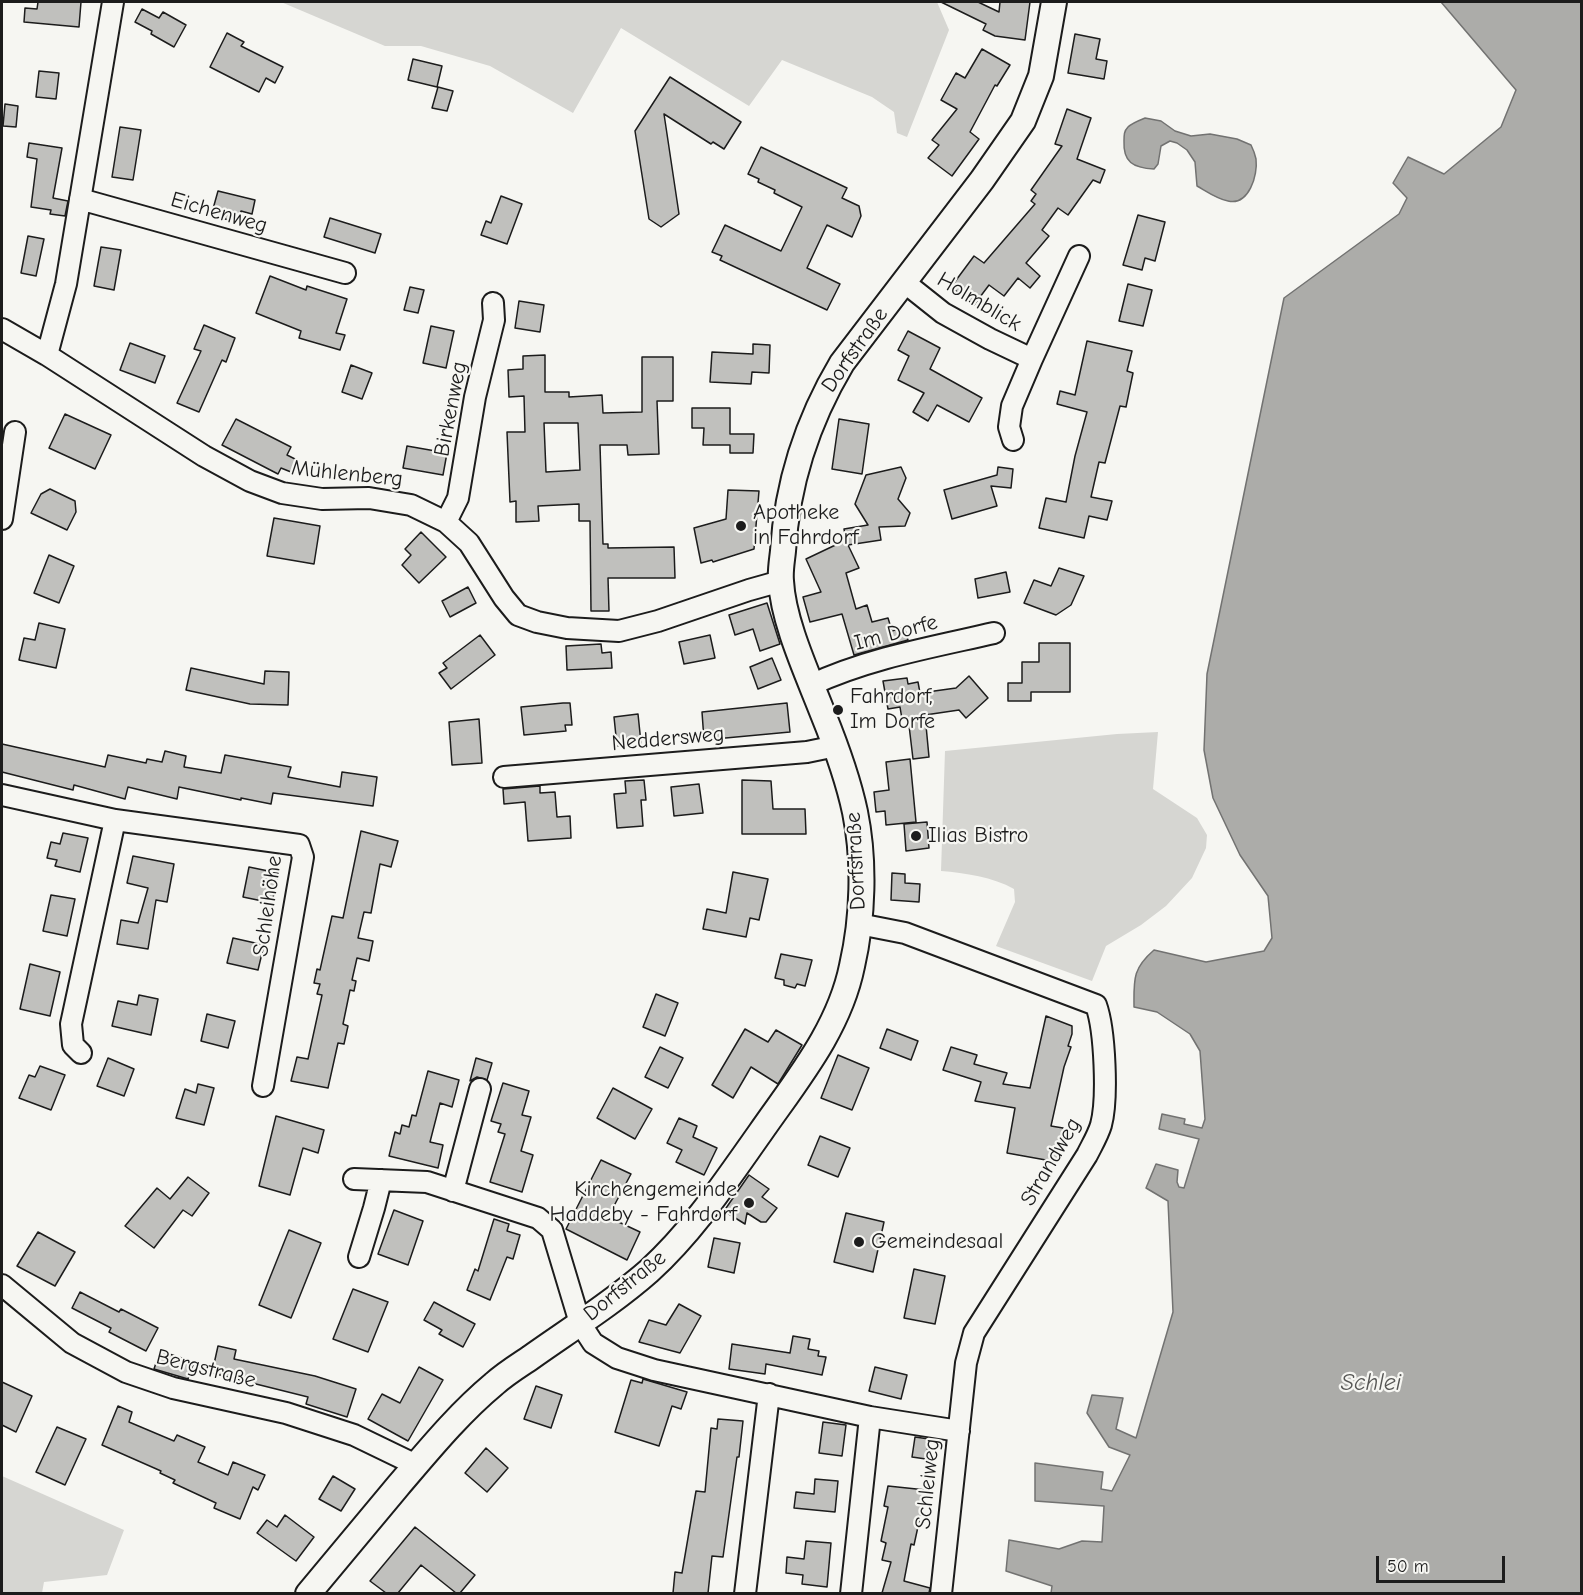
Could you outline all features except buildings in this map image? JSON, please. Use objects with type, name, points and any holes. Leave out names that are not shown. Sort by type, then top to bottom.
[{"type":"street","points":[[47,356],[66,284],[113,2]]},
{"type":"street","name":"Dorfstraße","points":[[308,1593],[416,1465],[455,1421],[495,1382],[580,1323],[646,1273],[675,1246],[705,1211],[813,1058],[836,1015],[852,969],[859,924],[860,867],[855,814],[836,746],[789,621],[781,581],[784,532],[793,480],[809,427],[823,394],[842,363],[982,180],[1023,121],[1041,76],[1054,2]]},
{"type":"street","name":"Eichenweg","points":[[80,199],[345,273]]},
{"type":"street","name":"Holmblick","points":[[1013,440],[1009,427],[1012,406],[1079,256]]},
{"type":"street","name":"Holmblick","points":[[904,282],[943,313],[1032,359]]},
{"type":"street","name":"Birkenweg","points":[[447,522],[458,498],[475,397],[494,320],[493,303]]},
{"type":"street","name":"Mühlenberg","points":[[2,328],[204,456],[250,481],[282,493],[322,499],[369,498],[411,505],[447,522],[469,543],[504,598],[518,615],[537,622],[567,628],[619,630],[657,621],[781,581]]},
{"type":"street","points":[[2,519],[15,432]]},
{"type":"street","name":"Im Dorfe","points":[[812,685],[830,676],[879,660],[994,633]]},
{"type":"street","name":"Neddersweg","points":[[504,777],[807,752],[836,746]]},
{"type":"street","name":"Schleihöhe","points":[[2,795],[115,820],[299,845],[303,857],[263,1086]]},
{"type":"street","points":[[81,1053],[73,1045],[71,1024],[115,820]]},
{"type":"street","name":"Strandweg","points":[[859,924],[905,933],[1096,1005],[1101,1019],[1105,1106],[1100,1128],[1087,1155],[974,1333],[966,1363],[959,1431]]},
{"type":"street","points":[[453,1191],[480,1089]]},
{"type":"street","points":[[354,1179],[427,1182],[538,1218],[552,1230],[580,1323]]},
{"type":"street","points":[[359,1257],[381,1180]]},
{"type":"street","name":"Bergstraße","points":[[2,1285],[72,1342],[126,1372],[173,1389],[298,1417],[354,1435],[416,1465]]},
{"type":"street","name":"Schleiweg","points":[[580,1323],[593,1343],[617,1358],[654,1370],[870,1417],[959,1431],[941,1593]]},
{"type":"street","points":[[746,1593],[769,1394]]},
{"type":"street","points":[[851,1593],[870,1417]]},
{"type":"shaded area","points":[[281,2],[937,2],[949,30],[907,137],[897,133],[894,112],[872,97],[782,60],[749,106],[621,28],[573,113],[490,66],[421,46],[385,46]]},
{"type":"shaded area","points":[[1158,732],[1153,789],[1197,818],[1207,835],[1206,848],[1192,878],[1166,906],[1141,925],[1106,946],[1092,981],[996,946],[1015,902],[1014,889],[969,874],[941,871],[945,751]]},
{"type":"shaded area","points":[[2,1476],[124,1530],[107,1575],[44,1582],[42,1593],[2,1593]]},
{"type":"water","name":"Schlei","points":[[1441,2],[1581,2],[1581,1593],[1051,1593],[1052,1586],[1006,1571],[1009,1540],[1059,1549],[1082,1541],[1102,1542],[1104,1506],[1035,1501],[1035,1463],[1103,1472],[1101,1489],[1112,1491],[1130,1455],[1109,1447],[1087,1413],[1092,1395],[1123,1398],[1116,1429],[1136,1438],[1173,1312],[1168,1201],[1146,1188],[1156,1164],[1178,1170],[1177,1182],[1179,1187],[1184,1188],[1199,1139],[1159,1129],[1162,1114],[1185,1119],[1184,1124],[1202,1128],[1205,1119],[1200,1051],[1190,1034],[1157,1012],[1134,1007],[1134,989],[1138,969],[1154,950],[1206,962],[1264,951],[1272,938],[1268,896],[1240,855],[1213,798],[1204,750],[1207,674],[1284,298],[1399,214],[1407,198],[1393,183],[1408,157],[1444,174],[1501,127],[1516,90]]},
{"type":"water","points":[[1145,118],[1161,121],[1175,131],[1191,136],[1210,134],[1237,139],[1251,145],[1256,157],[1256,166],[1254,181],[1247,194],[1242,199],[1228,201],[1197,186],[1195,162],[1187,150],[1170,141],[1161,146],[1158,164],[1154,169],[1135,165],[1125,154],[1125,132],[1132,124]]},
{"type":"place","name":"Apotheke in Fahrdorf","points":[[741,526]]},
{"type":"place","name":"Fahrdorf, Im Dorfe","points":[[838,710]]},
{"type":"place","name":"Ilias Bistro","points":[[916,836]]},
{"type":"place","name":"Kirchengemeinde Haddeby - Fahrdorf","points":[[749,1203]]},
{"type":"place","name":"Gemeindesaal","points":[[859,1242]]}]
